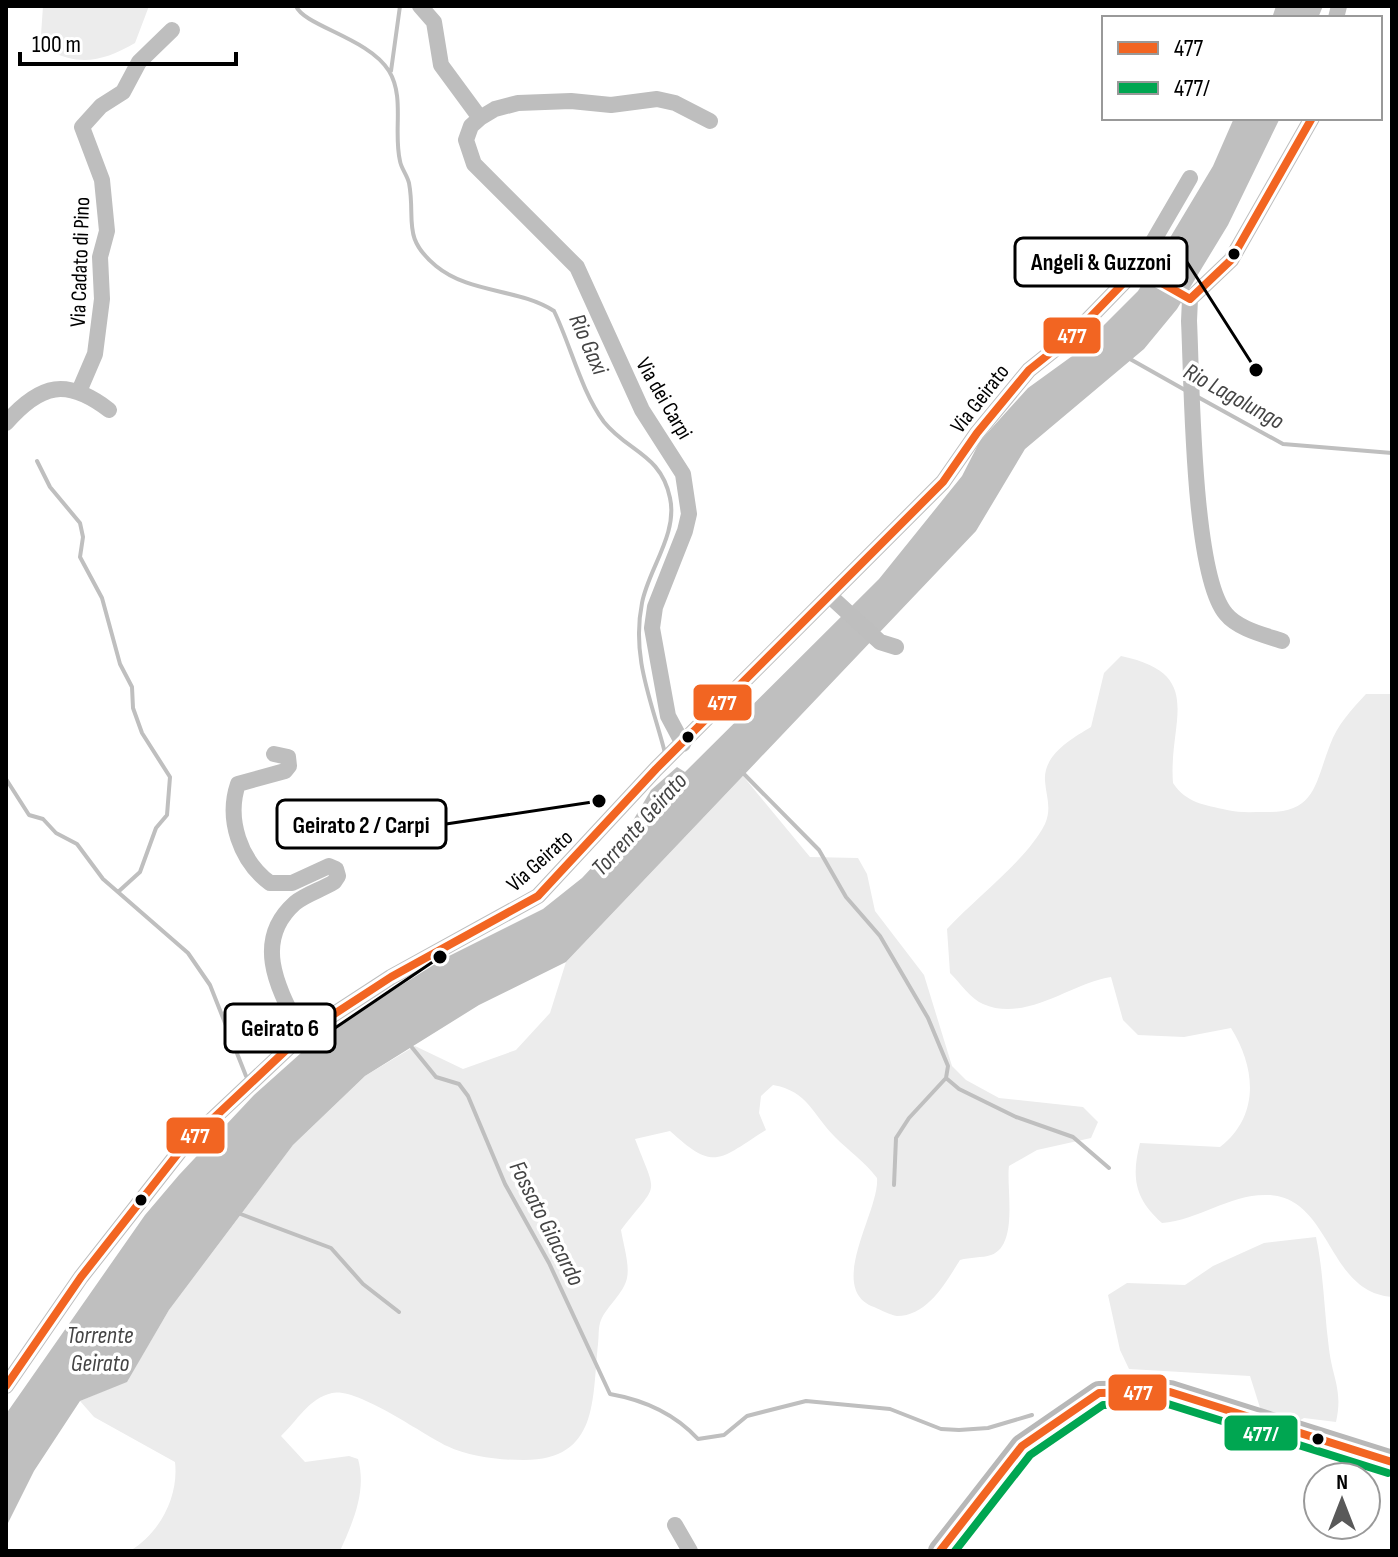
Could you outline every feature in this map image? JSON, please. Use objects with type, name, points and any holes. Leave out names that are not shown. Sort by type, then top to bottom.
[{"type":"street","points":[[420,6],[434,22],[445,72],[480,118],[495,109],[518,103],[571,101],[611,105],[657,99],[675,103],[710,121]]},
{"type":"street","name":"Via Cadato di Pino","points":[[80,389],[95,354],[102,299],[100,257],[107,231],[102,180],[82,127],[101,106],[123,92],[139,62],[172,30]]},
{"type":"street","name":"Via dei Carpi","points":[[480,118],[467,135],[469,156],[577,267],[642,410],[683,474],[689,514],[655,607],[652,628],[668,716],[680,747]]},
{"type":"street","points":[[1282,641],[1234,621],[1218,601],[1199,517],[1189,298],[1231,260],[1311,120]]},
{"type":"street","name":"Via Geirato","points":[[6,1386],[81,1277],[158,1175],[302,1035],[391,977],[538,896],[656,769],[837,603],[943,482],[977,433],[1029,370],[1142,272],[1190,178]]},
{"type":"street","points":[[1142,272],[1189,298]]},
{"type":"street","points":[[6,423],[17,410],[42,394],[63,388],[80,389],[109,410]]},
{"type":"street","points":[[837,603],[888,645]]},
{"type":"street","points":[[274,754],[288,757],[289,766],[285,771],[238,784],[233,810],[238,841],[270,883],[292,883],[325,866],[333,866],[338,876],[334,882],[291,907],[271,947],[270,963],[302,1035]]},
{"type":"street","points":[[940,1551],[1022,1446],[1099,1393],[1170,1392],[1392,1462]]},
{"type":"street","points":[[675,1525],[690,1551]]},
{"type":"shaded area","points":[[43,6],[149,6],[135,43],[114,54],[83,60],[50,51],[41,35]]},
{"type":"shaded area","points":[[1121,656],[1148,664],[1165,675],[1174,688],[1177,720],[1173,783],[1178,790],[1204,805],[1232,811],[1281,811],[1304,802],[1316,783],[1333,738],[1350,711],[1366,694],[1392,694],[1392,1297],[1371,1291],[1354,1280],[1306,1212],[1290,1200],[1269,1195],[1241,1198],[1189,1217],[1162,1223],[1146,1205],[1136,1177],[1140,1143],[1220,1147],[1242,1121],[1248,1106],[1249,1075],[1231,1028],[1184,1037],[1138,1035],[1123,1020],[1111,977],[1032,1005],[999,1009],[979,1002],[950,973],[947,929],[1037,838],[1048,813],[1045,781],[1049,763],[1060,749],[1091,727],[1104,673]]},
{"type":"shaded area","points":[[743,776],[810,857],[858,858],[867,874],[875,911],[924,975],[952,1066],[966,1080],[999,1098],[1083,1107],[1098,1122],[1091,1138],[1037,1150],[1009,1166],[1008,1228],[1000,1249],[991,1255],[960,1260],[927,1304],[897,1316],[860,1298],[854,1284],[858,1248],[876,1192],[877,1178],[835,1137],[802,1098],[773,1085],[761,1096],[759,1113],[766,1130],[737,1149],[717,1157],[707,1157],[697,1152],[670,1131],[635,1139],[651,1188],[621,1230],[627,1278],[601,1320],[592,1405],[587,1423],[579,1438],[566,1450],[548,1457],[524,1460],[475,1455],[447,1446],[357,1397],[332,1393],[310,1405],[281,1436],[305,1462],[349,1456],[358,1459],[360,1495],[340,1551],[130,1551],[150,1534],[165,1512],[174,1488],[175,1462],[94,1417],[80,1401],[127,1381],[169,1310],[293,1145],[365,1076],[415,1046],[463,1069],[516,1050],[550,1013],[566,962]]},
{"type":"shaded area","points":[[1316,1237],[1329,1349],[1338,1393],[1336,1422],[1304,1418],[1293,1424],[1262,1414],[1250,1376],[1129,1369],[1120,1350],[1108,1295],[1127,1283],[1185,1285],[1213,1266],[1264,1243]]},
{"type":"water","points":[[1276,6],[1323,6],[1319,16],[1273,16]]},
{"type":"water","name":"Torrente Geirato","points":[[1233,120],[1279,120],[1228,225],[1177,309],[1144,349],[1025,449],[976,531],[566,962],[479,1005],[365,1076],[293,1145],[169,1310],[127,1382],[80,1401],[34,1471],[6,1527],[6,1414],[145,1215],[179,1175],[254,1095],[320,1036],[443,959],[543,909],[582,878],[628,829],[651,790],[677,767],[685,772],[879,579],[962,476],[980,441],[1028,388],[1075,354],[1138,291],[1213,166]]},
{"type":"waterway","name":"Rio Gaxi","points":[[296,6],[311,20],[367,50],[389,71],[398,103],[398,150],[409,183],[412,228],[425,256],[449,275],[464,282],[525,298],[554,311],[596,410],[613,432],[651,463],[666,483],[670,498],[670,525],[645,590],[639,623],[644,679],[665,753]]},
{"type":"waterway","points":[[391,71],[400,6]]},
{"type":"waterway","name":"Rio Lagolungo","points":[[1130,359],[1185,390]]},
{"type":"waterway","name":"Rio Lagolungo","points":[[1196,396],[1283,444],[1392,453]]},
{"type":"waterway","points":[[37,461],[50,487],[80,523],[83,537],[80,557],[102,598],[120,664],[132,687],[133,708],[142,733],[170,777],[167,815],[156,828],[140,872],[118,892]]},
{"type":"waterway","points":[[741,771],[819,850],[846,897],[880,936],[928,1018],[948,1066],[946,1078],[909,1118],[896,1138],[894,1185]]},
{"type":"waterway","points":[[6,779],[29,815],[43,819],[56,833],[77,844],[103,879],[188,953],[210,985],[246,1076]]},
{"type":"waterway","name":"Fossato Giacardo","points":[[410,1045],[436,1077],[459,1084],[468,1096],[505,1184],[549,1263],[610,1394],[658,1409],[698,1439],[724,1435],[747,1416],[806,1401],[890,1409],[941,1429],[988,1428],[1032,1415]]},
{"type":"waterway","points":[[946,1078],[959,1089],[1016,1117],[1073,1137],[1109,1168]]},
{"type":"waterway","points":[[238,1213],[331,1248],[363,1284],[399,1312]]},
{"type":"transit line","name":"477","points":[[6,1386],[81,1277],[183,1147],[302,1035],[391,977],[538,896],[656,769],[943,482],[977,433],[1029,370],[1074,334],[1137,269],[1190,299],[1231,260],[1311,120]]},
{"type":"transit line","name":"477","points":[[940,1551],[1022,1446],[1099,1393],[1170,1392],[1392,1462]]},
{"type":"transit line","name":"477/","points":[[955,1551],[1030,1455],[1103,1405],[1168,1404],[1388,1473]]},
{"type":"place","name":"Angeli & Guzzoni","points":[[1256,370]]},
{"type":"place","name":"Geirato 2 / Carpi","points":[[599,801]]},
{"type":"place","name":"Geirato 6","points":[[440,957]]}]
